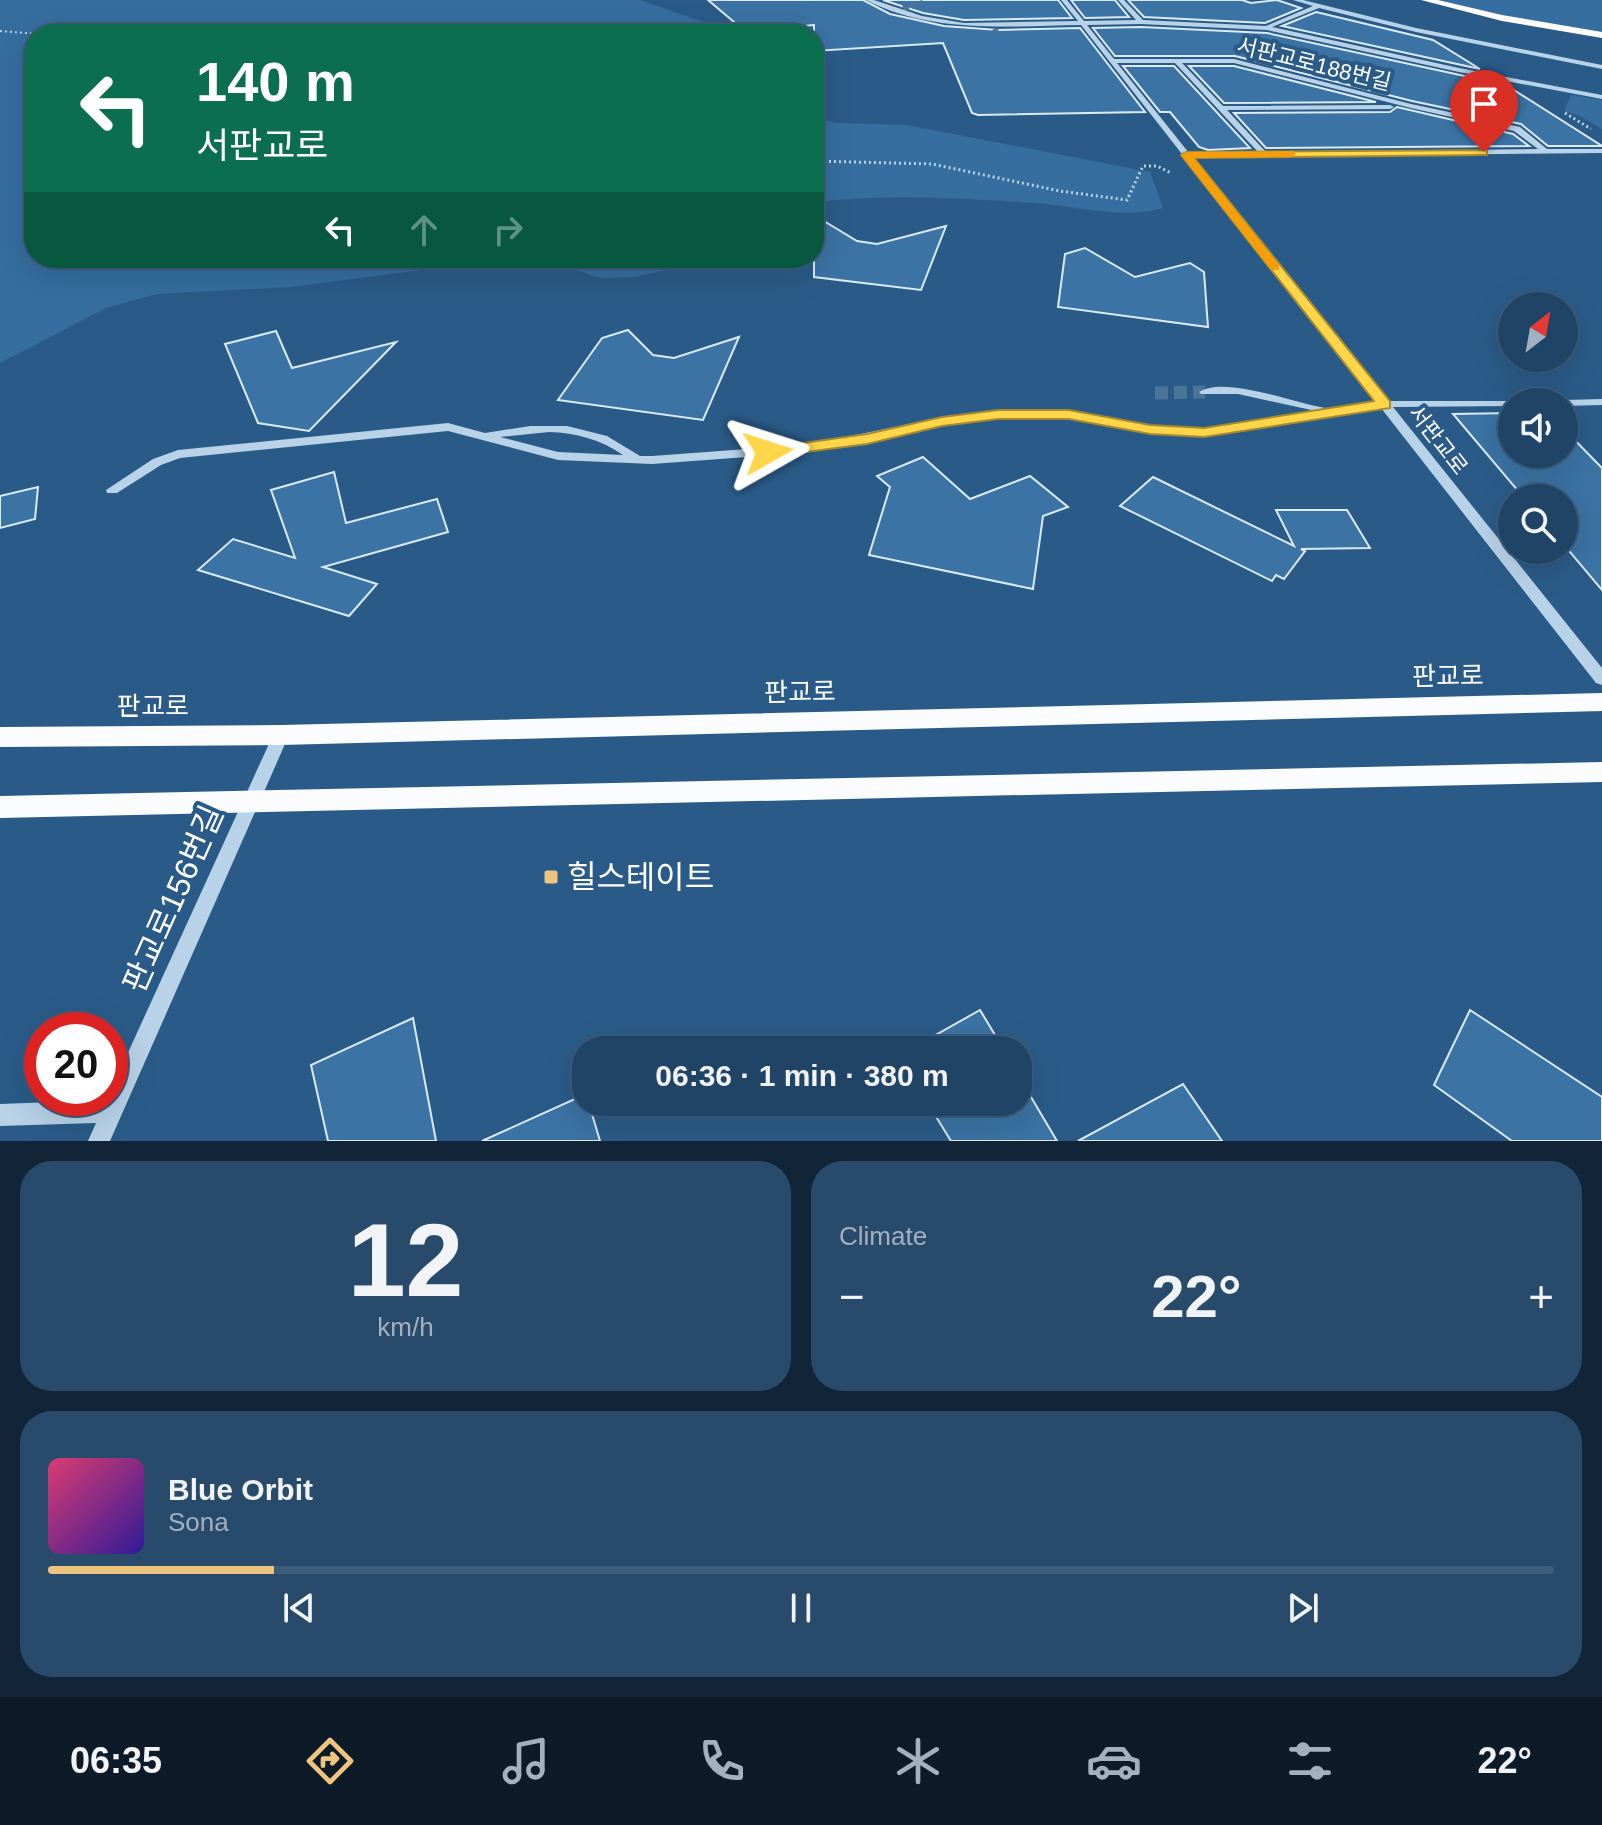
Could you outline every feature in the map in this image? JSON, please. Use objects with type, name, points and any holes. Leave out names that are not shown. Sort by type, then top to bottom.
[{"type":"highway","points":[[1426,0],[1502,18],[1602,35]]},
{"type":"highway","points":[[1468,0],[1602,28]]},
{"type":"main road","name":"판교로","points":[[0,737],[281,735],[1602,702]]},
{"type":"main road","points":[[0,807],[1602,772]]},
{"type":"street","points":[[869,0],[946,23],[993,28],[1082,22],[1267,28],[1473,73],[1602,97]]},
{"type":"street","name":"서판교로","points":[[1064,0],[1602,679]]},
{"type":"street","points":[[1121,0],[1141,22]]},
{"type":"street","points":[[1296,0],[1449,37],[1602,67]]},
{"type":"street","points":[[1267,28],[1318,6]]},
{"type":"street","name":"서판교로188번길","points":[[1113,61],[1234,61],[1411,106],[1517,129],[1546,152]]},
{"type":"street","points":[[1177,61],[1264,154]]},
{"type":"street","name":"서판교로188번길","points":[[1221,108],[1411,106]]},
{"type":"street","points":[[1186,155],[1602,151]]},
{"type":"street","points":[[1205,392],[1238,391],[1337,413]]},
{"type":"street","points":[[112,490],[157,462],[178,454],[448,427],[558,456],[638,460],[813,448],[942,421],[1014,413],[1069,415],[1150,430],[1204,433],[1384,404],[1498,403]]},
{"type":"street","points":[[1578,404],[1599,405]]},
{"type":"street","points":[[486,436],[527,429],[576,429],[617,443],[638,460]]},
{"type":"street","name":"판교로156번길","points":[[128,1078],[281,735]]},
{"type":"street","points":[[0,1115],[24,1114]]},
{"type":"street","name":"판교로156번길","points":[[99,1141],[111,1116]]},
{"type":"path","points":[[0,31],[24,33]]},
{"type":"path","points":[[824,161],[932,164],[1060,191],[1127,200],[1134,176],[1143,166],[1157,166],[1216,193]]},
{"type":"shaded area","points":[[0,0],[640,0],[709,24],[24,24],[24,268],[436,268],[291,287],[157,294],[106,308],[0,363]]},
{"type":"shaded area","points":[[1426,0],[1602,0],[1602,35]]},
{"type":"shaded area","points":[[1571,95],[1602,100],[1602,129],[1564,111]]},
{"type":"shaded area","points":[[824,120],[907,125],[1150,172],[1163,208],[1132,213],[1035,203],[869,198],[824,201]]},
{"type":"shaded area","points":[[571,268],[669,268],[634,277],[599,278]]},
{"type":"building","points":[[708,0],[863,0],[890,14],[944,26],[998,30],[1080,28],[1145,112],[978,115],[972,113],[943,43],[824,50],[824,24],[736,24]]},
{"type":"building","points":[[883,0],[1058,0],[1072,18],[964,20],[923,13]]},
{"type":"building","points":[[1071,0],[1115,0],[1129,17],[1085,18]]},
{"type":"building","points":[[1128,0],[1242,0],[1251,3],[1277,0],[1301,8],[1265,23],[1144,17]]},
{"type":"building","points":[[1316,12],[1433,40],[1480,69],[1282,26]]},
{"type":"building","points":[[1093,28],[1267,33],[1506,85],[1602,146],[1548,146],[1521,124],[1412,101],[1235,56],[1115,56]]},
{"type":"building","points":[[1123,66],[1174,66],[1250,148],[1208,150],[1199,147],[1170,112],[1160,112]]},
{"type":"building","points":[[1189,66],[1234,66],[1376,102],[1224,103]]},
{"type":"building","points":[[1397,107],[1513,134],[1529,146],[1266,148],[1234,113],[1390,112]]},
{"type":"building","points":[[824,221],[857,241],[877,244],[946,226],[921,290],[814,277],[814,268],[824,268]]},
{"type":"building","points":[[1085,248],[1135,277],[1190,263],[1204,272],[1208,327],[1058,307],[1065,254]]},
{"type":"building","points":[[628,330],[653,355],[674,358],[739,337],[703,420],[558,400],[602,338]]},
{"type":"building","points":[[276,331],[292,368],[396,342],[309,431],[258,423],[225,344]]},
{"type":"building","points":[[1498,413],[1498,467],[1453,414]]},
{"type":"building","points":[[1578,443],[1602,468],[1602,590],[1578,562],[1578,484],[1512,484],[1499,468],[1578,468]]},
{"type":"building","points":[[923,457],[970,499],[1030,476],[1068,507],[1043,516],[1033,589],[869,555],[890,487],[877,476]]},
{"type":"building","points":[[334,472],[346,523],[437,499],[448,532],[323,567],[377,584],[349,616],[198,570],[233,539],[295,558],[271,490]]},
{"type":"building","points":[[1153,477],[1294,546],[1276,510],[1347,510],[1370,548],[1301,549],[1305,551],[1284,579],[1276,575],[1272,581],[1120,506]]},
{"type":"building","points":[[38,487],[35,519],[0,528],[0,496]]},
{"type":"building","points":[[980,1010],[996,1036],[934,1036]]},
{"type":"building","points":[[1470,1010],[1602,1097],[1602,1141],[1512,1141],[1434,1085]]},
{"type":"building","points":[[413,1018],[436,1141],[328,1141],[311,1065]]},
{"type":"building","points":[[1183,1084],[1222,1141],[1078,1141]]},
{"type":"building","points":[[1032,1099],[1057,1141],[951,1141],[936,1116],[1032,1116]]},
{"type":"building","points":[[572,1100],[572,1116],[593,1116],[600,1141],[482,1141]]},
{"type":"tunnel","points":[[903,8],[923,3]]},
{"type":"tunnel","points":[[994,29],[999,36]]},
{"type":"tunnel","points":[[1155,393],[1205,392]]},
{"type":"slow traffic","points":[[1275,267],[1186,155],[1291,154]]},
{"type":"place","name":"힐스테이트","points":[[551,877]]},
{"type":"route","points":[[768,452],[813,448],[942,421],[998,414],[1069,415],[1150,430],[1204,433],[1384,404],[1186,155],[1484,152]]}]
